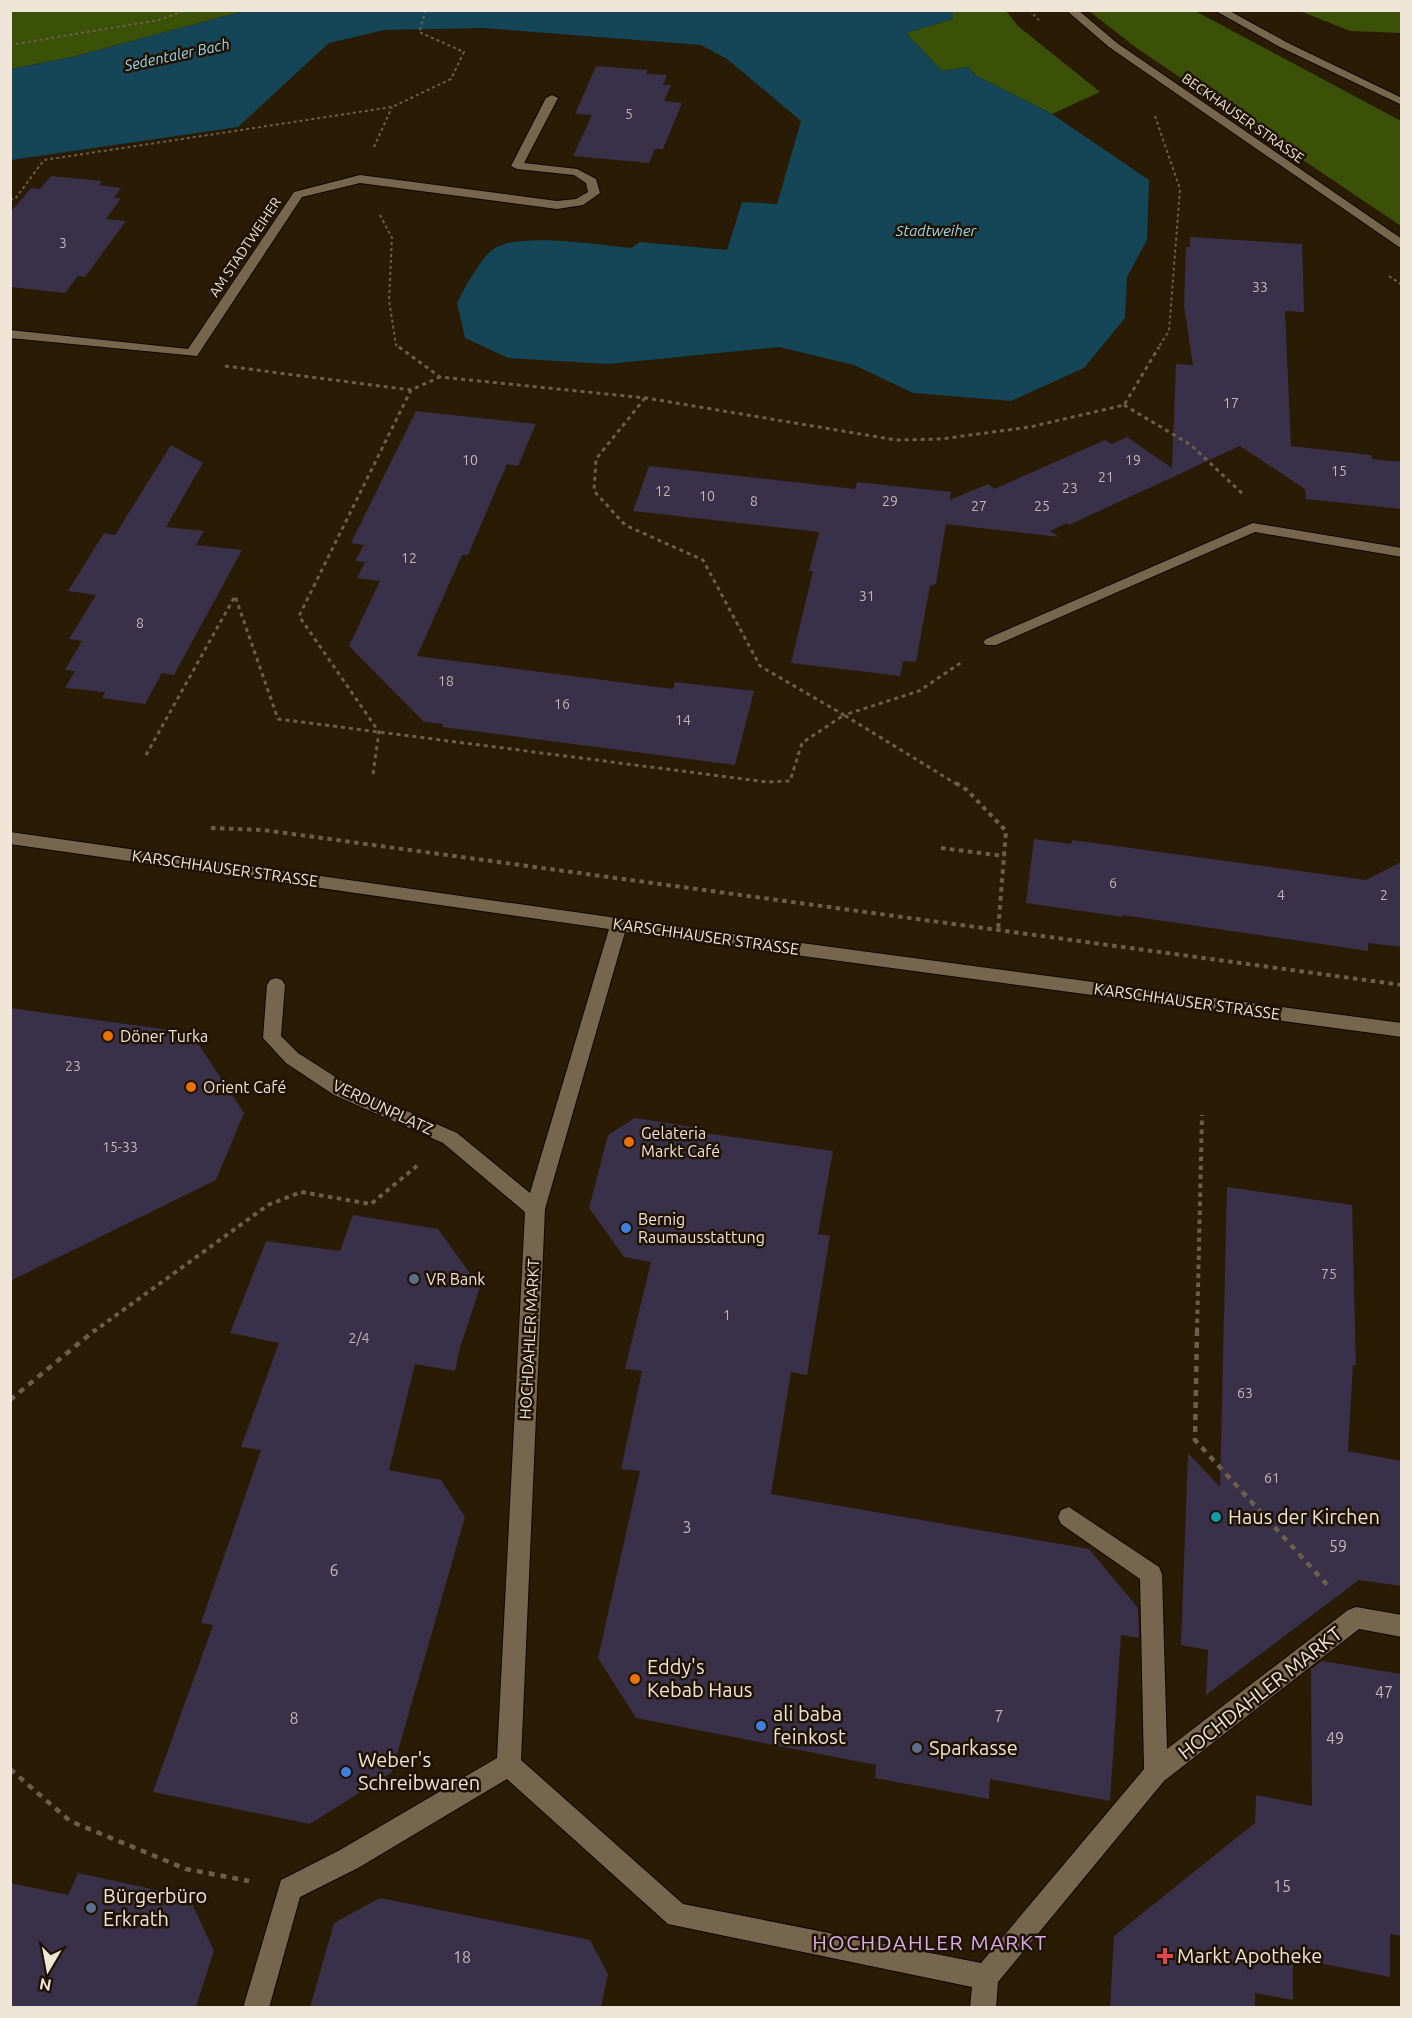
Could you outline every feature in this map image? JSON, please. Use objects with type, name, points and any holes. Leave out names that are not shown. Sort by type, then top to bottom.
[{"type":"street","name":"BECKHAUSER STRASSE","points":[[1071,10],[1113,45],[1401,245]]},
{"type":"street","points":[[1219,10],[1284,45],[1401,102]]},
{"type":"street","name":"AM STADTWEIHER","points":[[192,353],[298,195],[360,179],[557,205],[579,202],[594,193],[592,181],[577,172],[517,166],[552,98]]},
{"type":"street","points":[[10,334],[192,353]]},
{"type":"street","points":[[991,642],[1254,527],[1401,553]]},
{"type":"street","name":"KARSCHHAUSER STRASSE","points":[[10,838],[619,924],[1401,1030]]},
{"type":"street","name":"HOCHDAHLER MARKT","points":[[509,1765],[536,1209],[619,924]]},
{"type":"street","name":"VERDUNPLATZ","points":[[276,985],[272,1038],[292,1058],[341,1090],[450,1138],[536,1209]]},
{"type":"street","name":"HOCHDAHLER MARKT","points":[[1069,1516],[1151,1574],[1156,1773]]},
{"type":"street","name":"HOCHDAHLER MARKT","points":[[986,1977],[1156,1773],[1356,1618],[1401,1626]]},
{"type":"street","points":[[256,2007],[290,1889],[349,1859],[509,1765],[677,1915],[986,1977],[983,2007]]},
{"type":"path","points":[[10,45],[159,20],[187,10]]},
{"type":"path","points":[[10,199],[15,199],[44,160],[392,107],[451,80],[464,52],[419,32],[426,10]]},
{"type":"path","points":[[392,107],[360,179],[392,238],[388,300],[396,345],[440,378]]},
{"type":"path","points":[[1125,405],[1169,332],[1180,189],[1155,114]]},
{"type":"path","points":[[192,353],[211,365],[411,390],[440,378],[646,398],[896,440],[941,439],[1030,427],[1125,405],[1191,445],[1249,499],[1254,527]]},
{"type":"path","points":[[373,774],[379,732],[299,616],[411,390]]},
{"type":"path","points":[[646,398],[596,459],[594,491],[626,525],[702,560],[760,666],[967,790],[1006,831],[998,931]]},
{"type":"path","points":[[146,755],[235,596],[278,719],[767,782],[790,781],[802,743],[844,715],[919,691],[991,642]]},
{"type":"path","points":[[203,828],[263,830],[1401,985]]},
{"type":"path","points":[[941,848],[1004,856]]},
{"type":"path","points":[[1202,1115],[1195,1440],[1356,1618]]},
{"type":"path","points":[[10,1400],[116,1313],[268,1205],[301,1192],[372,1204],[450,1138]]},
{"type":"path","points":[[10,1769],[70,1821],[186,1869],[290,1889]]},
{"type":"green space","points":[[11,11],[244,11],[72,57],[11,69]]},
{"type":"green space","points":[[953,11],[1006,11],[1018,26],[1100,92],[1052,114],[975,75],[968,67],[942,71],[906,33],[953,19]]},
{"type":"green space","points":[[1089,11],[1195,11],[1401,121],[1401,226],[1138,49]]},
{"type":"green space","points":[[1300,11],[1401,11],[1401,33],[1350,31]]},
{"type":"water","name":"Stadtweiher","points":[[244,11],[953,11],[953,19],[906,33],[942,71],[968,67],[975,75],[1052,114],[1149,180],[1147,240],[1127,277],[1125,318],[1084,368],[1011,401],[913,393],[854,365],[779,347],[608,364],[508,358],[465,338],[457,303],[480,264],[497,247],[510,243],[543,240],[631,248],[640,242],[727,250],[742,202],[777,204],[801,121],[727,59],[701,45],[483,28],[384,30],[329,43],[238,127],[11,160],[11,69],[72,57]]},
{"type":"building","points":[[596,66],[648,70],[646,74],[667,75],[663,85],[671,85],[664,101],[682,103],[663,149],[655,149],[649,163],[573,156],[592,115],[575,114]]},
{"type":"building","points":[[51,176],[102,181],[99,185],[121,188],[114,198],[121,198],[106,219],[126,221],[85,277],[78,276],[65,293],[10,287],[10,213],[31,188],[40,189]]},
{"type":"building","points":[[1190,237],[1302,244],[1304,312],[1285,311],[1291,446],[1371,455],[1372,459],[1401,462],[1401,509],[1306,499],[1305,489],[1240,446],[1069,525],[1067,523],[1050,531],[1059,537],[946,524],[936,584],[930,586],[916,662],[903,661],[900,676],[791,663],[813,571],[809,571],[819,532],[633,511],[649,466],[855,489],[857,482],[951,492],[950,500],[988,484],[994,489],[1105,440],[1112,444],[1127,437],[1172,468],[1176,364],[1193,365],[1184,306],[1186,247],[1190,247]]},
{"type":"building","points":[[416,411],[536,424],[518,466],[507,464],[468,555],[462,555],[417,656],[673,689],[675,682],[754,691],[735,765],[442,727],[443,724],[424,722],[349,646],[380,581],[357,578],[365,562],[355,561],[364,545],[351,543]]},
{"type":"building","points":[[171,445],[203,463],[166,527],[204,531],[196,545],[242,550],[174,675],[162,673],[145,704],[102,698],[105,692],[65,688],[75,671],[65,670],[82,641],[69,639],[96,595],[68,591],[104,533],[115,535]]},
{"type":"building","points":[[1034,839],[1071,844],[1072,840],[1366,880],[1401,862],[1401,947],[1368,943],[1368,951],[1026,903]]},
{"type":"building","points":[[10,1008],[191,1033],[244,1113],[216,1180],[10,1281]]},
{"type":"building","points":[[635,1118],[698,1128],[697,1132],[833,1151],[818,1234],[830,1236],[807,1375],[791,1372],[771,1494],[1089,1549],[1138,1608],[1139,1638],[1121,1635],[1110,1801],[990,1779],[989,1799],[875,1778],[876,1765],[636,1718],[598,1658],[640,1471],[621,1469],[642,1371],[625,1369],[651,1262],[624,1257],[589,1208],[608,1135]]},
{"type":"building","points":[[1227,1187],[1352,1205],[1356,1366],[1353,1365],[1348,1451],[1401,1461],[1401,1586],[1359,1580],[1206,1695],[1208,1650],[1181,1645],[1188,1453],[1220,1487]]},
{"type":"building","points":[[353,1215],[438,1229],[480,1287],[455,1371],[415,1364],[389,1470],[441,1480],[465,1517],[392,1772],[310,1824],[153,1792],[213,1625],[201,1623],[261,1450],[241,1447],[279,1343],[230,1333],[266,1241],[340,1251]]},
{"type":"building","points":[[1322,1661],[1401,1674],[1401,1936],[1390,1934],[1390,1977],[1293,1958],[1293,2000],[1255,1993],[1255,2007],[1110,2007],[1114,1936],[1255,1823],[1256,1795],[1312,1806],[1311,1669]]},
{"type":"building","points":[[78,1873],[189,1897],[214,1951],[196,2007],[10,2007],[10,1883],[68,1895]]},
{"type":"building","points":[[380,1898],[590,1940],[608,1974],[601,2007],[310,2007],[334,1923]]},
{"type":"place","name":"Döner Turka","points":[[108,1036]]},
{"type":"place","name":"Orient Café","points":[[191,1087]]},
{"type":"place","name":"Gelateria Markt Café","points":[[629,1142]]},
{"type":"place","name":"Bernig Raumausstattung","points":[[626,1228]]},
{"type":"place","name":"VR Bank","points":[[414,1279]]},
{"type":"place","name":"Haus der Kirchen","points":[[1216,1517]]},
{"type":"place","name":"Eddy's Kebab Haus","points":[[635,1679]]},
{"type":"place","name":"ali baba feinkost","points":[[761,1726]]},
{"type":"place","name":"Sparkasse","points":[[917,1748]]},
{"type":"place","name":"Weber's Schreibwaren","points":[[346,1772]]},
{"type":"place","name":"Bürgerbüro Erkrath","points":[[91,1908]]},
{"type":"place","name":"Markt Apotheke","points":[[1165,1956]]},
{"type":"district","name":"HOCHDAHLER MARKT","points":[[930,1943]]},
{"type":"water label","name":"Sedentaler Bach","points":[[177,55]]}]
